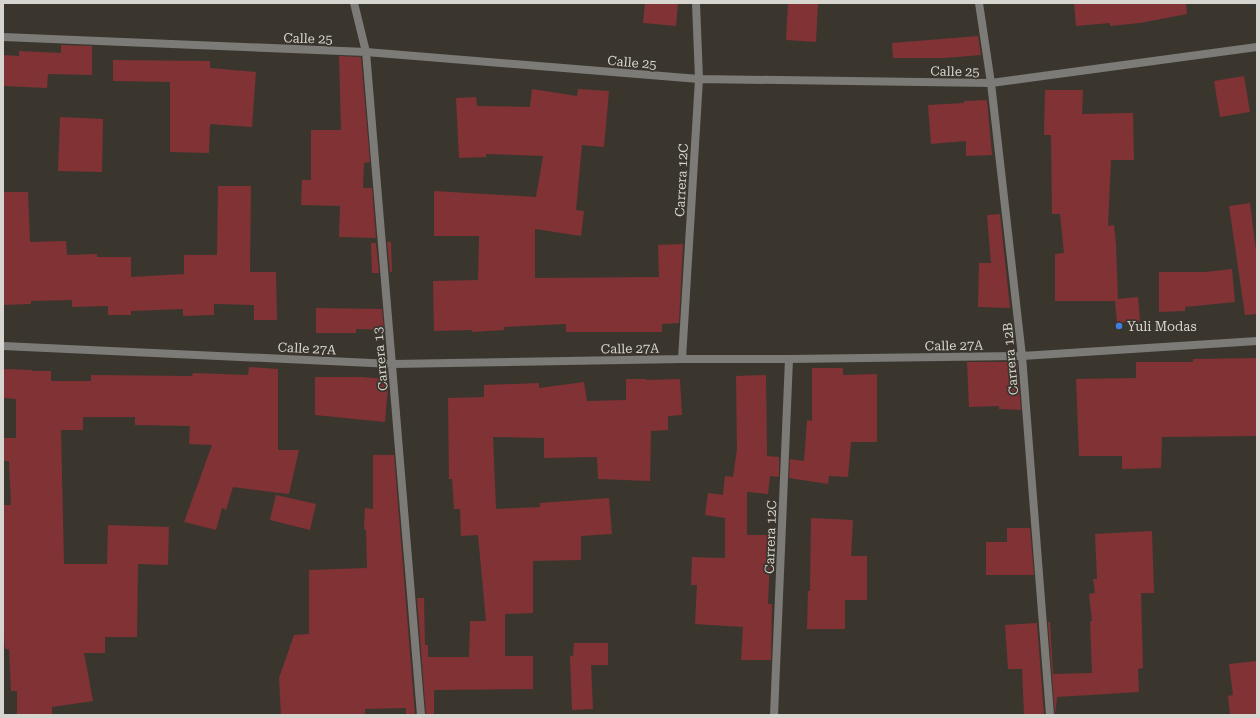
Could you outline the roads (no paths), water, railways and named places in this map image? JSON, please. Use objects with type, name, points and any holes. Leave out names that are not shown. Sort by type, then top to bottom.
[{"type":"street","name":"Carrera 13","points":[[354,3],[366,52],[421,715]]},
{"type":"street","name":"Carrera 12C","points":[[682,359],[699,79],[696,3]]},
{"type":"street","name":"Carrera 12B","points":[[979,3],[991,83],[1022,356],[1050,715]]},
{"type":"street","name":"Calle 25","points":[[3,37],[366,52],[699,79],[991,83],[1257,47]]},
{"type":"street","name":"Calle 27A","points":[[3,346],[393,364],[682,359],[1022,356],[1257,341]]},
{"type":"street","name":"Carrera 12C","points":[[774,715],[789,359]]},
{"type":"place","name":"Yuli Modas","points":[[1119,326]]}]
